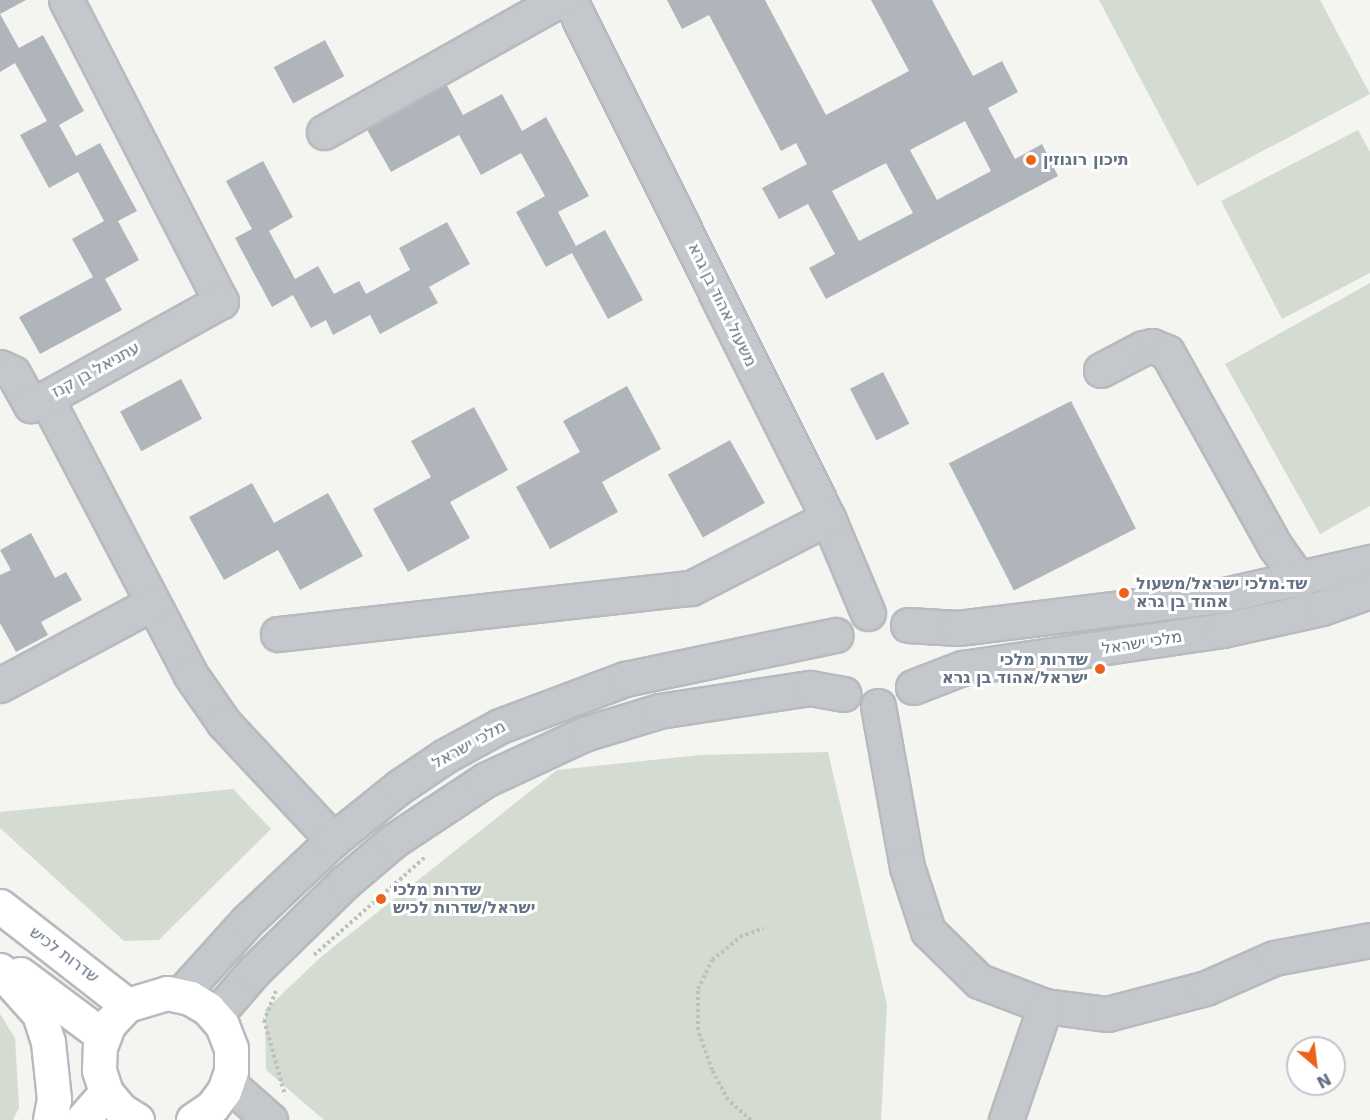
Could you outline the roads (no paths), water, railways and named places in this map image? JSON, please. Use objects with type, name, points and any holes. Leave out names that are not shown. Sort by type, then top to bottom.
[{"type":"main road","name":"שדרות לכיש","points":[[0,906],[127,1005]]},
{"type":"main road","points":[[0,961],[103,1036]]},
{"type":"main road","points":[[0,970],[39,1014],[48,1042],[54,1099],[50,1120]]},
{"type":"main road","points":[[137,1120],[121,1110],[106,1092],[99,1070],[103,1036],[127,1005],[153,995],[180,995],[200,1003],[215,1016],[231,1048],[228,1083],[219,1100],[197,1120]]},
{"type":"main road","points":[[82,1120],[106,1092]]},
{"type":"street","name":"עתניאל בן קנז","points":[[66,0],[220,301],[46,398],[151,604],[190,674],[225,723],[333,840]]},
{"type":"street","points":[[324,132],[559,0]]},
{"type":"street","name":"משעול אהוד בן גרא","points":[[570,0],[828,518],[868,613]]},
{"type":"street","points":[[1101,370],[1143,348],[1152,346],[1167,352],[1275,546],[1300,581]]},
{"type":"street","points":[[0,367],[13,373],[31,405],[46,398]]},
{"type":"street","points":[[278,634],[691,588],[828,518]]},
{"type":"street","points":[[908,625],[969,627],[1208,598],[1300,581],[1370,562]]},
{"type":"street","name":"מלכי ישראל","points":[[913,687],[962,668],[1223,630],[1322,608],[1370,591]]},
{"type":"street","points":[[0,686],[151,604]]},
{"type":"street","points":[[215,1016],[254,971],[345,882],[393,841],[485,780],[584,734],[659,711],[810,687],[843,694],[866,705],[878,706],[904,697],[913,687],[923,662],[917,635],[908,625],[883,612],[868,613],[844,624],[835,635],[828,666],[843,694]]},
{"type":"street","name":"מלכי ישראל","points":[[180,995],[247,921],[333,840],[399,787],[445,756],[500,726],[562,700],[657,671],[807,644],[835,635]]},
{"type":"street","points":[[878,706],[907,867],[928,931],[979,981],[1045,1006],[1107,1014],[1206,988],[1274,958],[1370,940]]},
{"type":"street","points":[[1006,1120],[1045,1006]]},
{"type":"street","points":[[228,1083],[278,1108]]},
{"type":"place","name":"תיכון רוגוזין","points":[[1031,160]]},
{"type":"place","name":"שד.מלכי ישראל/משעול אהוד בן גרא","points":[[1124,593]]},
{"type":"place","name":"שדרות מלכי ישראל/אהוד בן גרא","points":[[1100,669]]},
{"type":"place","name":"שדרות מלכי ישראל/שדרות לכיש","points":[[381,899]]}]
